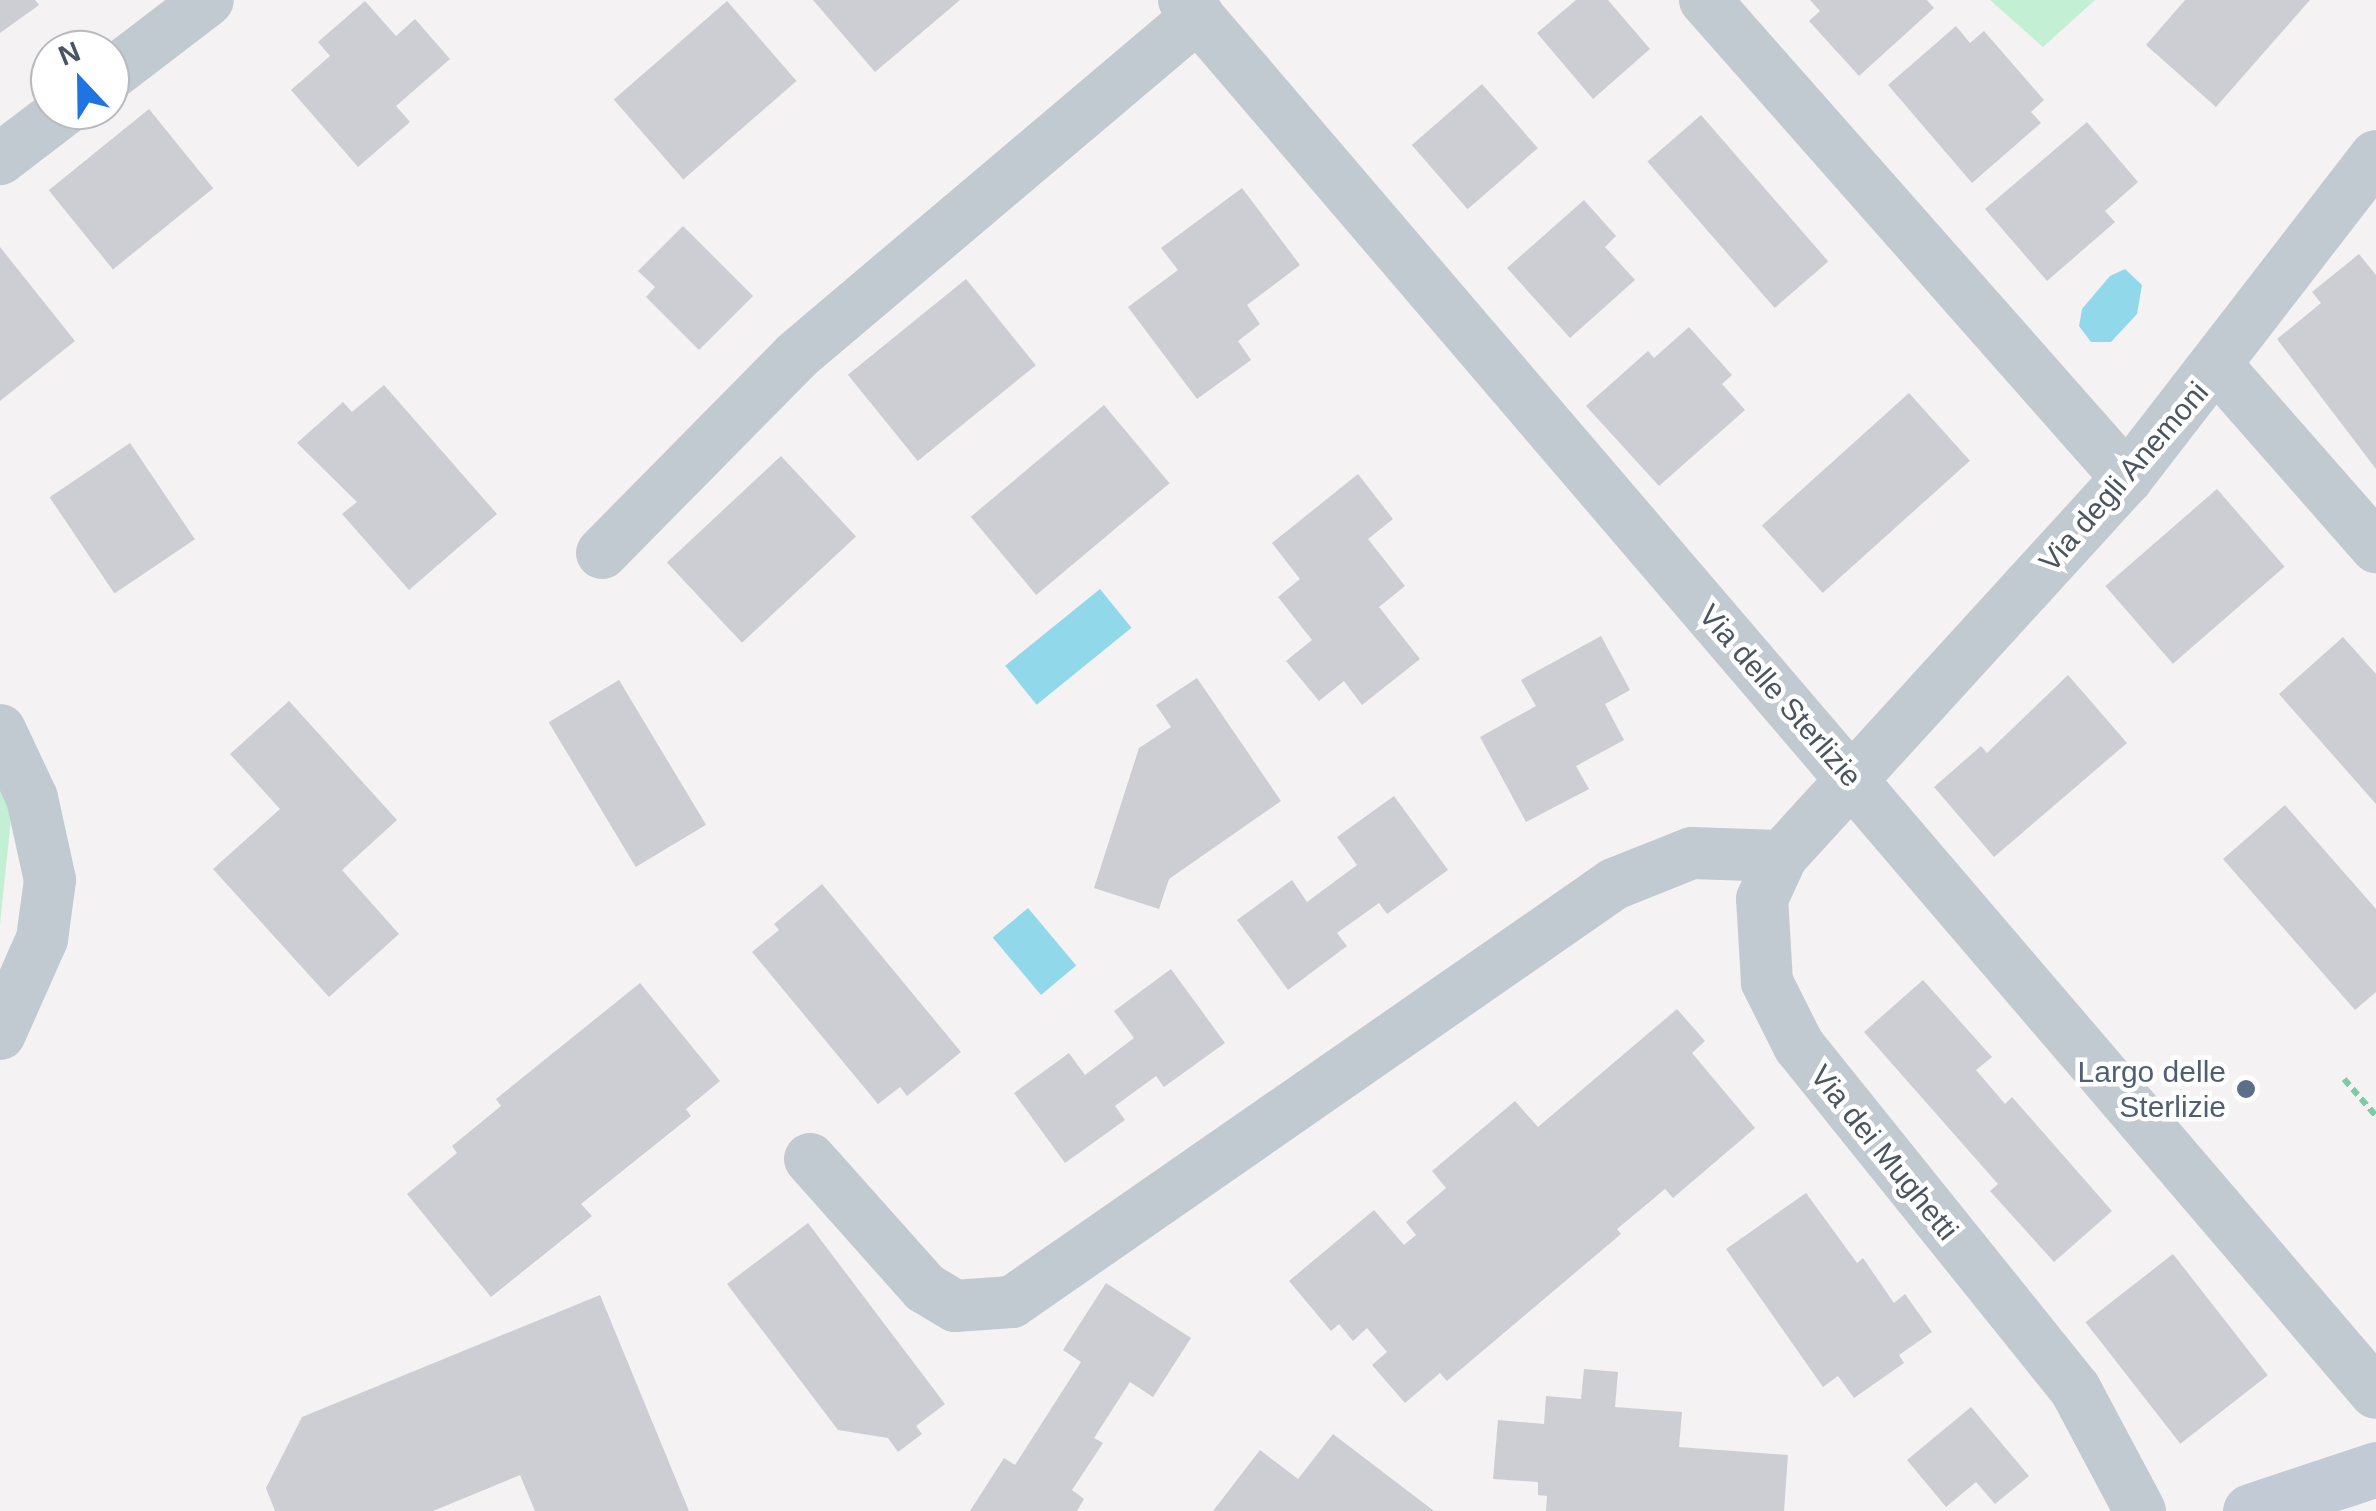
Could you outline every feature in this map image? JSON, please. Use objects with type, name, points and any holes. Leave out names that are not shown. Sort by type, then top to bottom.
[{"type":"street","points":[[130,60],[208,0]]},
{"type":"street","points":[[1705,0],[2127,478]]},
{"type":"street","points":[[602,553],[796,356],[1191,8]]},
{"type":"street","name":"Via delle Sterlizie","points":[[1191,8],[2376,1393]]},
{"type":"street","points":[[0,160],[38,130]]},
{"type":"street","name":"Via degli Anemoni","points":[[1854,782],[2127,478],[2218,366],[2376,156]]},
{"type":"street","points":[[2218,366],[2376,547]]},
{"type":"street","points":[[0,730],[32,798],[50,880],[42,940],[0,1034]]},
{"type":"street","name":"Via dei Mughetti","points":[[1854,782],[1782,856],[1762,899],[1760,934],[1767,982],[1786,1024],[1827,1084],[2075,1388],[2140,1511]]},
{"type":"street","points":[[810,1159],[937,1296],[974,1309],[1012,1302],[1614,884],[1692,852],[1782,856]]},
{"type":"street","points":[[2250,1511],[2376,1469]]},
{"type":"path","points":[[2344,1079],[2376,1116]]},
{"type":"green space","points":[[1990,0],[2095,0],[2043,47]]},
{"type":"green space","points":[[0,791],[12,809],[0,924]]},
{"type":"water","points":[[2125,269],[2142,285],[2137,314],[2111,342],[2091,342],[2079,326],[2082,309],[2110,276]]},
{"type":"water","points":[[1100,589],[1131,628],[1037,705],[1005,666]]},
{"type":"water","points":[[1028,908],[1076,965],[1041,995],[993,938]]},
{"type":"building","points":[[0,0],[35,0],[39,5],[0,33]]},
{"type":"building","points":[[813,0],[960,0],[875,72]]},
{"type":"building","points":[[1576,0],[1608,0],[1650,49],[1593,99],[1537,33]]},
{"type":"building","points":[[1810,0],[1927,0],[1934,8],[1859,76],[1809,21],[1820,11]]},
{"type":"building","points":[[2185,0],[2310,0],[2216,107],[2146,45]]},
{"type":"building","points":[[365,1],[396,36],[415,19],[450,59],[396,106],[410,122],[358,167],[291,90],[330,56],[318,42]]},
{"type":"building","points":[[727,1],[797,81],[683,179],[614,99]]},
{"type":"building","points":[[1956,26],[1970,43],[1984,31],[2044,100],[2031,112],[2041,123],[1972,183],[1888,85]]},
{"type":"building","points":[[1482,84],[1538,148],[1468,209],[1412,145]]},
{"type":"building","points":[[149,109],[213,188],[113,269],[49,190],[123,130],[130,130],[130,124]]},
{"type":"building","points":[[1701,115],[1828,261],[1775,308],[1647,162]]},
{"type":"building","points":[[2087,122],[2138,182],[2105,211],[2115,222],[2047,281],[1985,209]]},
{"type":"building","points":[[1242,188],[1300,265],[1247,305],[1260,324],[1238,341],[1251,360],[1197,399],[1128,307],[1178,270],[1161,248]]},
{"type":"building","points":[[1584,200],[1616,236],[1605,247],[1635,280],[1570,338],[1507,268]]},
{"type":"building","points":[[683,226],[753,296],[699,350],[646,297],[655,287],[638,271]]},
{"type":"building","points":[[0,247],[75,341],[0,401]]},
{"type":"building","points":[[2359,254],[2376,275],[2376,469],[2277,339],[2321,303],[2312,292]]},
{"type":"building","points":[[966,279],[1036,365],[918,461],[848,375]]},
{"type":"building","points":[[1689,327],[1732,375],[1722,384],[1745,410],[1659,486],[1586,406],[1648,351],[1654,358]]},
{"type":"building","points":[[384,385],[497,514],[409,590],[342,514],[357,502],[297,443],[343,402],[352,412]]},
{"type":"building","points":[[1909,393],[1970,461],[1823,593],[1762,525]]},
{"type":"building","points":[[1104,405],[1170,483],[1036,595],[971,517]]},
{"type":"building","points":[[130,443],[195,539],[114,593],[50,497]]},
{"type":"building","points":[[781,456],[856,536],[742,643],[667,562]]},
{"type":"building","points":[[1358,474],[1393,519],[1368,539],[1405,586],[1379,607],[1420,659],[1362,705],[1344,681],[1319,701],[1286,661],[1312,640],[1278,597],[1300,579],[1272,543]]},
{"type":"building","points":[[2217,489],[2285,567],[2173,664],[2105,586]]},
{"type":"building","points":[[1601,636],[1630,690],[1605,704],[1624,740],[1576,766],[1589,789],[1526,822],[1480,737],[1536,706],[1521,680]]},
{"type":"building","points":[[2343,637],[2376,674],[2376,804],[2279,694]]},
{"type":"building","points":[[2068,675],[2127,743],[1994,857],[1934,787],[1981,746],[1987,753]]},
{"type":"building","points":[[1197,678],[1281,801],[1169,879],[1159,909],[1094,888],[1139,748],[1171,727],[1156,705]]},
{"type":"building","points":[[619,680],[706,825],[636,867],[549,722]]},
{"type":"building","points":[[289,701],[397,820],[342,870],[399,934],[329,997],[213,869],[280,809],[230,754]]},
{"type":"building","points":[[1394,796],[1448,870],[1387,914],[1379,903],[1337,933],[1347,946],[1288,990],[1237,920],[1292,880],[1307,902],[1357,865],[1337,837]]},
{"type":"building","points":[[2285,805],[2376,909],[2376,992],[2355,1010],[2223,859]]},
{"type":"building","points":[[822,884],[961,1052],[907,1096],[900,1087],[878,1104],[752,952],[779,930],[774,924]]},
{"type":"building","points":[[1171,969],[1225,1043],[1164,1087],[1156,1076],[1115,1106],[1125,1120],[1065,1163],[1014,1093],[1069,1053],[1085,1075],[1134,1038],[1114,1011]]},
{"type":"building","points":[[1923,980],[1992,1057],[1976,1070],[2005,1104],[2012,1097],[2112,1211],[2054,1262],[1990,1191],[1998,1184],[1864,1032]]},
{"type":"building","points":[[640,983],[720,1081],[686,1109],[691,1116],[581,1204],[592,1216],[491,1297],[407,1194],[457,1153],[452,1146],[501,1106],[496,1099]]},
{"type":"building","points":[[1677,1009],[1705,1041],[1692,1053],[1755,1128],[1673,1198],[1665,1189],[1617,1229],[1621,1234],[1447,1381],[1440,1373],[1405,1403],[1372,1365],[1387,1352],[1367,1328],[1353,1341],[1339,1324],[1331,1331],[1289,1281],[1374,1210],[1404,1245],[1416,1235],[1406,1222],[1446,1188],[1432,1171],[1515,1101],[1538,1127]]},
{"type":"building","points":[[1806,1193],[1857,1263],[1863,1258],[1894,1303],[1905,1294],[1932,1332],[1899,1355],[1904,1363],[1854,1398],[1838,1376],[1823,1387],[1726,1249]]},
{"type":"building","points":[[808,1223],[945,1404],[916,1426],[922,1434],[898,1452],[888,1438],[838,1430],[727,1284]]},
{"type":"building","points":[[2173,1254],[2268,1375],[2180,1444],[2086,1322]]},
{"type":"building","points":[[1106,1283],[1191,1338],[1153,1397],[1130,1382],[1094,1438],[1103,1443],[1072,1490],[1084,1499],[1077,1511],[970,1511],[1004,1458],[1015,1465],[1081,1362],[1063,1350]]},
{"type":"building","points":[[600,1295],[689,1511],[535,1511],[520,1475],[433,1511],[275,1511],[266,1488],[302,1417]]},
{"type":"building","points":[[1584,1369],[1618,1372],[1615,1407],[1682,1412],[1679,1447],[1788,1455],[1784,1511],[1546,1511],[1547,1496],[1538,1495],[1538,1482],[1493,1479],[1498,1420],[1544,1424],[1546,1396],[1581,1399]]},
{"type":"building","points":[[1971,1407],[2029,1476],[1995,1504],[1976,1482],[1946,1507],[1907,1460]]},
{"type":"building","points":[[1333,1434],[1434,1511],[1213,1511],[1260,1450],[1298,1479]]},
{"type":"place","name":"Largo delle Sterlizie","points":[[2246,1089]]}]
